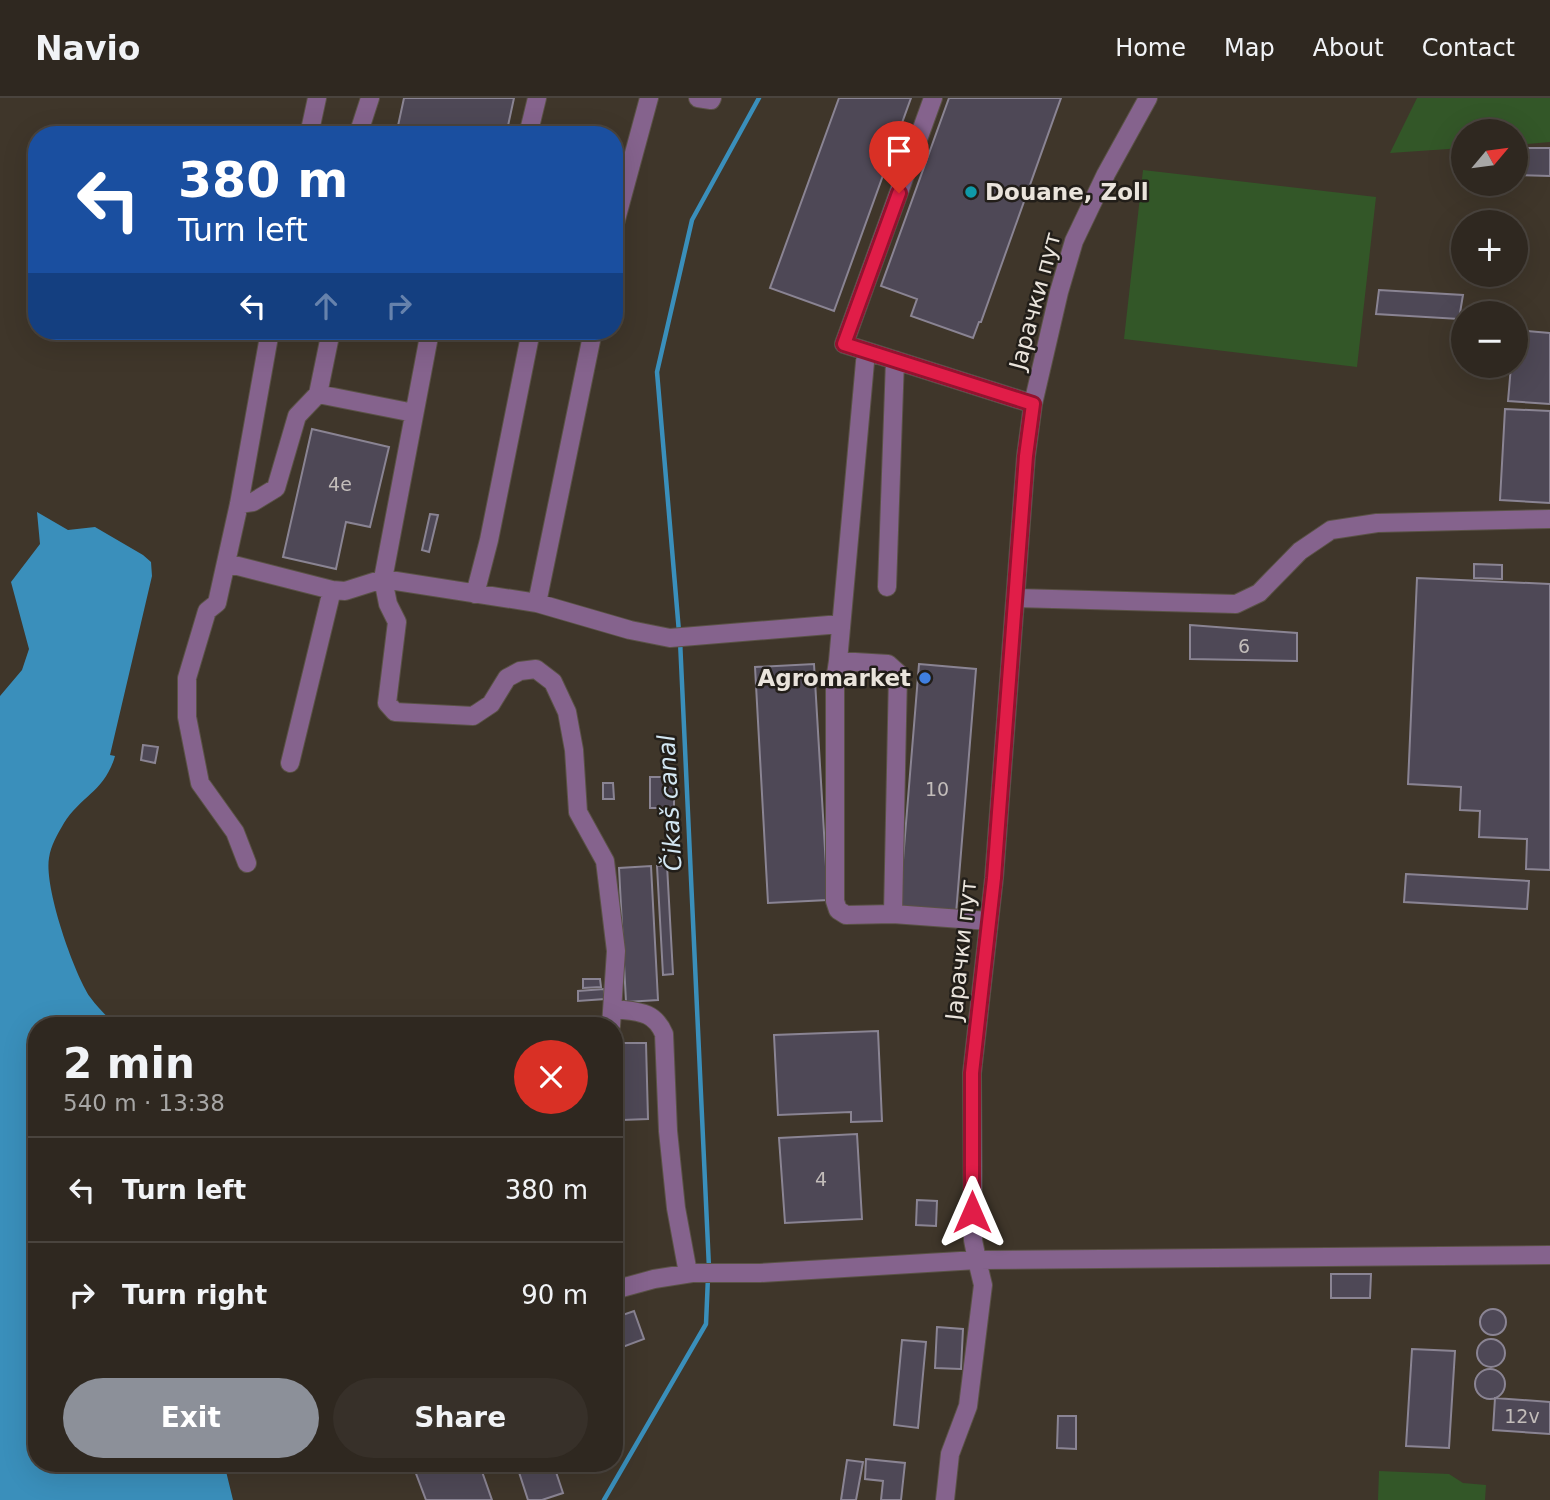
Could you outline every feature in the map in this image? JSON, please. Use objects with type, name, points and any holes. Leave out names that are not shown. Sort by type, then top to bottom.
[{"type":"street","points":[[311,126],[317,98]]},
{"type":"street","points":[[361,126],[370,98]]},
{"type":"street","points":[[530,126],[537,98]]},
{"type":"street","points":[[623,192],[649,98]]},
{"type":"street","points":[[698,98],[712,98]]},
{"type":"street","points":[[933,98],[844,344],[1033,404]]},
{"type":"street","name":"Јарачки пут","points":[[945,1500],[950,1454],[968,1406],[983,1285],[972,1240],[972,1073],[989,921],[1026,456],[1033,404],[1059,292],[1074,241],[1106,174],[1148,98]]},
{"type":"street","points":[[247,863],[235,832],[200,783],[187,717],[187,678],[207,611],[218,603],[239,505],[268,340]]},
{"type":"street","points":[[239,505],[253,502],[276,488],[297,416],[317,394],[329,340]]},
{"type":"street","points":[[428,340],[383,579],[388,604],[397,622],[387,703],[395,712],[473,716],[491,704],[507,678],[520,671],[536,669],[553,682],[570,725],[578,812],[605,862],[616,951],[612,1017],[646,1014],[659,1023],[664,1034],[667,1131],[676,1208],[690,1273]]},
{"type":"street","points":[[475,594],[489,541],[529,340]]},
{"type":"street","points":[[537,603],[591,340]]},
{"type":"street","points":[[866,351],[835,681],[835,901],[838,910],[846,915],[893,914],[989,921]]},
{"type":"street","points":[[887,587],[895,360]]},
{"type":"street","points":[[317,394],[414,413]]},
{"type":"street","points":[[1016,598],[1236,604],[1259,593],[1300,551],[1331,530],[1377,523],[1550,519]]},
{"type":"street","points":[[226,563],[332,590],[345,591],[383,579],[537,603],[630,630],[670,638],[841,624]]},
{"type":"street","points":[[290,763],[332,590]]},
{"type":"street","points":[[838,661],[888,664],[898,673],[893,914]]},
{"type":"street","points":[[623,1288],[690,1273],[760,1273],[977,1260],[1550,1255]]},
{"type":"green space","points":[[1417,98],[1550,98],[1550,142],[1528,144],[1528,119],[1451,119],[1451,149],[1390,153]]},
{"type":"green space","points":[[1143,170],[1376,197],[1357,367],[1124,339]]},
{"type":"green space","points":[[1379,1471],[1449,1474],[1463,1483],[1486,1485],[1485,1500],[1378,1500]]},
{"type":"water","points":[[37,512],[68,530],[95,527],[143,555],[151,562],[152,576],[110,755],[115,756],[111,768],[64,823],[49,858],[51,888],[61,929],[83,985],[107,1017],[28,1017],[28,1472],[226,1472],[233,1500],[0,1500],[0,696],[22,670],[29,649],[11,582],[40,544]]},
{"type":"building","points":[[404,98],[514,98],[508,126],[398,126]]},
{"type":"building","points":[[839,98],[911,98],[834,311],[770,288]]},
{"type":"building","name":"Douane, Zoll","points":[[949,98],[1061,98],[973,338],[911,316],[917,299],[881,286]]},
{"type":"building","points":[[1528,148],[1550,148],[1550,176],[1528,175]]},
{"type":"building","points":[[1379,290],[1463,295],[1462,301],[1451,301],[1451,319],[1376,314]]},
{"type":"building","points":[[1528,331],[1550,333],[1550,404],[1508,401],[1510,378],[1528,378]]},
{"type":"building","points":[[1505,409],[1550,411],[1550,503],[1500,500]]},
{"type":"building","points":[[312,429],[389,447],[370,527],[346,522],[336,569],[283,557]]},
{"type":"building","points":[[430,514],[438,515],[429,552],[422,550]]},
{"type":"building","points":[[1474,564],[1502,565],[1502,579],[1474,578]]},
{"type":"building","points":[[1417,578],[1550,584],[1550,870],[1526,869],[1527,839],[1479,837],[1480,811],[1460,810],[1461,787],[1408,784]]},
{"type":"building","points":[[1190,625],[1297,633],[1297,661],[1190,659]]},
{"type":"building","points":[[814,664],[828,900],[768,903],[755,667]]},
{"type":"building","points":[[919,664],[976,669],[956,914],[899,909]]},
{"type":"building","points":[[143,745],[158,747],[155,763],[141,760]]},
{"type":"building","points":[[650,777],[674,777],[674,808],[650,808]]},
{"type":"building","points":[[603,783],[613,783],[614,799],[603,799]]},
{"type":"building","points":[[667,865],[673,974],[663,975],[657,866]]},
{"type":"building","points":[[651,866],[658,1000],[626,1002],[619,868]]},
{"type":"building","points":[[1406,874],[1529,881],[1527,909],[1404,902]]},
{"type":"building","points":[[583,979],[600,979],[601,987],[583,988]]},
{"type":"building","points":[[604,989],[605,999],[578,1001],[578,991]]},
{"type":"building","points":[[878,1031],[882,1121],[851,1122],[851,1112],[778,1115],[774,1035]]},
{"type":"building","points":[[623,1043],[646,1043],[648,1119],[623,1120]]},
{"type":"building","points":[[857,1134],[862,1219],[785,1223],[779,1138]]},
{"type":"building","points":[[917,1200],[937,1201],[936,1226],[916,1225]]},
{"type":"building","points":[[1331,1274],[1371,1274],[1370,1298],[1331,1298]]},
{"type":"building","points":[[1493,1309],[1502,1313],[1506,1322],[1502,1331],[1493,1335],[1484,1331],[1480,1322],[1484,1313]]},
{"type":"building","points":[[634,1311],[644,1339],[623,1347],[623,1315]]},
{"type":"building","points":[[937,1327],[963,1329],[961,1369],[935,1368]]},
{"type":"building","points":[[1491,1339],[1501,1343],[1505,1353],[1501,1363],[1491,1367],[1481,1363],[1477,1353],[1481,1343]]},
{"type":"building","points":[[902,1340],[926,1342],[918,1428],[894,1425]]},
{"type":"building","points":[[1412,1349],[1455,1351],[1449,1448],[1406,1446]]},
{"type":"building","points":[[1490,1369],[1500,1374],[1505,1384],[1500,1394],[1490,1399],[1480,1394],[1475,1384],[1480,1374]]},
{"type":"building","points":[[1495,1398],[1550,1402],[1550,1434],[1493,1430]]},
{"type":"building","points":[[1058,1416],[1076,1416],[1076,1449],[1057,1448]]},
{"type":"building","points":[[866,1459],[905,1463],[901,1500],[881,1500],[883,1481],[865,1479]]},
{"type":"building","points":[[847,1460],[863,1462],[856,1500],[841,1500]]},
{"type":"building","points":[[415,1472],[482,1472],[492,1500],[426,1500]]},
{"type":"building","points":[[519,1472],[556,1472],[563,1493],[542,1500],[528,1500]]},
{"type":"waterway","name":"Čikaš canal","points":[[679,632],[657,372],[692,220],[759,98]]},
{"type":"waterway","name":"Čikaš canal","points":[[680,640],[709,1268]]},
{"type":"waterway","name":"Čikaš canal","points":[[623,1467],[706,1324],[708,1277]]},
{"type":"waterway","name":"Čikaš canal","points":[[604,1500],[620,1472]]},
{"type":"place","name":"Douane, Zoll","points":[[971,192]]},
{"type":"place","name":"Agromarket","points":[[925,678]]},
{"type":"route","points":[[899,193],[844,344],[1033,404],[1026,456],[994,878],[972,1073],[972,1212]]}]
